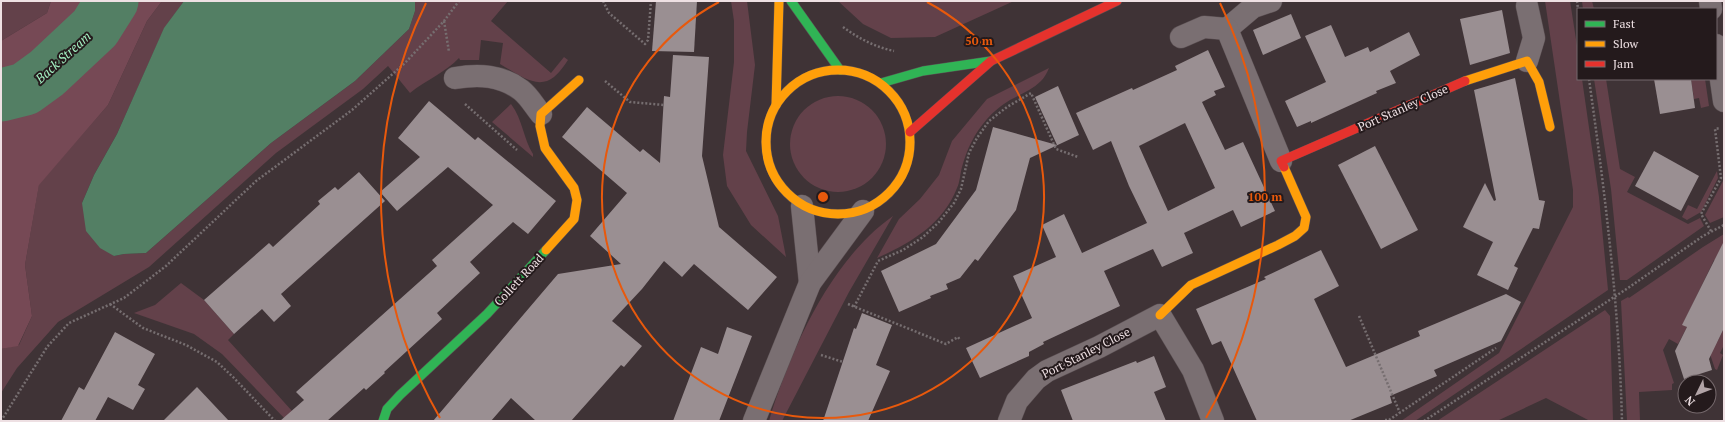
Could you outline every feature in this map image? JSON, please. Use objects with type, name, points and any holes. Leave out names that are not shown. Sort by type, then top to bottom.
[{"type":"street","points":[[776,105],[779,1]]},
{"type":"street","points":[[791,1],[840,70]]},
{"type":"street","points":[[910,132],[991,61],[1117,1]]},
{"type":"street","points":[[1181,37],[1204,27],[1227,29],[1253,8],[1271,1]]},
{"type":"street","points":[[1526,6],[1534,38],[1528,61],[1539,82],[1550,127]]},
{"type":"street","name":"Port Stanley Close","points":[[1009,421],[1017,401],[1036,379],[1047,371],[1099,347],[1160,314],[1190,285],[1278,245],[1295,236],[1304,228],[1306,217],[1281,161],[1227,29]]},
{"type":"street","points":[[1717,50],[1722,72],[1724,101]]},
{"type":"street","points":[[880,83],[923,71],[991,61]]},
{"type":"street","name":"Port Stanley Close","points":[[1281,161],[1468,79],[1528,61]]},
{"type":"street","points":[[453,68],[507,82],[522,91],[542,114],[579,80]]},
{"type":"street","points":[[840,70],[861,73],[880,83],[895,97],[905,114],[910,132],[910,157],[901,180],[884,199],[863,211],[836,215],[822,213],[802,206],[784,191],[772,172],[766,150],[767,126],[776,105],[788,90],[803,79],[821,72],[840,70]]},
{"type":"street","name":"Collett Road","points":[[384,421],[387,409],[487,314],[574,219],[577,200],[574,188],[545,148],[540,126],[542,114]]},
{"type":"street","points":[[802,206],[810,283]]},
{"type":"street","points":[[754,421],[810,283],[863,211]]},
{"type":"street","points":[[1160,314],[1192,370],[1214,421]]},
{"type":"path","points":[[1,421],[51,342],[69,324],[124,298],[166,266],[256,181],[352,110],[405,63],[444,21],[459,1]]},
{"type":"path","points":[[603,1],[609,13],[645,44],[648,40],[652,1]]},
{"type":"path","points":[[444,21],[453,68]]},
{"type":"path","points":[[840,24],[853,34],[876,46],[898,52]]},
{"type":"path","points":[[602,78],[630,102],[664,105]]},
{"type":"path","points":[[1589,80],[1608,213],[1615,295],[1622,421]]},
{"type":"path","points":[[854,307],[878,261],[903,250],[916,242],[939,222],[954,202],[961,189],[969,153],[977,138],[989,122],[1007,107],[1031,93],[1056,149],[1078,157]]},
{"type":"path","points":[[462,101],[523,155]]},
{"type":"path","points":[[1711,232],[1700,215],[1721,178],[1715,129],[1724,127]]},
{"type":"path","points":[[1424,421],[1711,232],[1724,225]]},
{"type":"path","points":[[110,304],[143,328],[186,345],[217,362],[275,421]]},
{"type":"path","points":[[848,304],[946,344],[958,337],[960,340]]},
{"type":"path","points":[[1359,316],[1400,413]]},
{"type":"path","points":[[1385,420],[1389,420],[1400,413],[1496,348]]},
{"type":"path","points":[[822,354],[843,362]]},
{"type":"shaded area","points":[[1,1],[51,1],[47,13],[1,41]]},
{"type":"shaded area","points":[[51,1],[162,1],[147,21],[108,105],[39,185],[25,265],[32,316],[18,346],[1,349],[1,41],[47,13]]},
{"type":"shaded area","points":[[162,1],[184,1],[164,29],[117,134],[94,175],[82,203],[114,256],[146,253],[271,143],[355,81],[409,29],[415,11],[415,1],[508,1],[491,21],[551,73],[564,57],[568,60],[554,77],[547,81],[534,81],[520,76],[500,64],[503,43],[481,40],[479,60],[460,60],[459,58],[448,68],[410,93],[388,66],[363,89],[276,153],[149,267],[58,322],[17,368],[1,393],[1,349],[19,345],[32,316],[25,265],[39,184],[108,105],[147,21]]},
{"type":"shaded area","points":[[184,1],[415,1],[415,11],[409,29],[355,81],[271,143],[146,253],[114,256],[100,248],[86,231],[82,203],[94,175],[117,134],[164,28]]},
{"type":"shaded area","points":[[731,1],[747,1],[755,65],[746,151],[778,216],[786,257],[751,225],[727,186],[723,155],[734,62],[734,21]]},
{"type":"shaded area","points":[[838,1],[1014,1],[935,37],[891,38],[863,24]]},
{"type":"shaded area","points":[[1545,1],[1570,1],[1577,46],[1577,80],[1582,80],[1599,197],[1608,290],[1415,421],[1401,421],[1499,353],[1573,207],[1573,190]]},
{"type":"shaded area","points":[[1582,1],[1592,1],[1594,8],[1583,8]]},
{"type":"shaded area","points":[[1049,68],[1038,84],[1004,104],[982,125],[966,154],[958,186],[951,201],[934,222],[914,239],[877,258],[899,219],[920,199],[939,175],[952,141],[987,99]]},
{"type":"shaded area","points":[[1594,80],[1606,80],[1620,169],[1635,177],[1627,192],[1688,224],[1700,218],[1704,226],[1627,280],[1620,280],[1611,189]]},
{"type":"shaded area","points":[[1691,80],[1705,80],[1709,106],[1701,108],[1699,98],[1694,99]]},
{"type":"shaded area","points":[[838,96],[856,99],[872,110],[883,126],[886,144],[883,162],[872,178],[856,189],[838,192],[820,189],[804,178],[793,162],[790,144],[793,126],[804,110],[820,99]]},
{"type":"shaded area","points":[[511,104],[518,116],[533,157],[492,122]]},
{"type":"shaded area","points":[[1717,171],[1718,178],[1701,212],[1687,220],[1682,217],[1688,205],[1697,209]]},
{"type":"shaded area","points":[[1724,179],[1724,217],[1710,223],[1705,215]]},
{"type":"shaded area","points":[[893,216],[849,292],[782,421],[769,421],[796,347],[821,298],[852,255],[872,233]]},
{"type":"shaded area","points":[[1724,234],[1724,264],[1714,260],[1683,324],[1687,327],[1678,344],[1669,339],[1663,350],[1674,383],[1672,384],[1672,390],[1639,392],[1640,421],[1627,421],[1621,301],[1628,297],[1629,298]]},
{"type":"shaded area","points":[[181,283],[204,300],[234,334],[228,340],[301,421],[287,421],[222,354],[194,334],[134,313],[155,305]]},
{"type":"shaded area","points":[[1605,310],[1610,316],[1613,421],[1590,421],[1546,398],[1497,421],[1437,421]]},
{"type":"shaded area","points":[[1724,328],[1724,345],[1720,353],[1723,355],[1717,370],[1715,369],[1710,354],[1713,340],[1717,342]]},
{"type":"building","points":[[656,1],[697,1],[694,52],[652,51]]},
{"type":"building","points":[[1502,10],[1510,53],[1470,65],[1460,19]]},
{"type":"building","points":[[1291,14],[1301,38],[1263,55],[1253,30]]},
{"type":"building","points":[[1331,25],[1345,57],[1368,47],[1370,52],[1409,32],[1420,55],[1390,71],[1396,83],[1376,91],[1377,93],[1311,123],[1311,121],[1297,127],[1285,101],[1326,82],[1305,36]]},
{"type":"building","points":[[1208,50],[1225,87],[1214,91],[1216,95],[1202,102],[1225,150],[1243,142],[1275,211],[1241,227],[1233,210],[1184,233],[1193,253],[1162,267],[1153,249],[1104,271],[1120,306],[1043,342],[1044,344],[1029,352],[1029,356],[980,378],[966,348],[1032,318],[1013,276],[1056,257],[1042,225],[1064,214],[1082,253],[1147,223],[1129,186],[1111,141],[1093,150],[1076,113],[1177,70],[1175,66]],"holes":[[[1185,123],[1215,188],[1168,211],[1139,146]]]},
{"type":"building","points":[[673,55],[709,57],[702,156],[719,227],[777,277],[748,310],[694,264],[682,277],[664,261],[642,289],[612,321],[642,346],[624,367],[621,365],[571,421],[536,421],[511,398],[491,421],[433,421],[558,274],[621,264],[590,236],[627,193],[562,137],[587,107],[640,152],[643,149],[660,163],[664,96],[670,97]]},
{"type":"building","points":[[1515,78],[1539,200],[1545,201],[1539,229],[1533,228],[1514,266],[1518,268],[1508,290],[1477,275],[1493,242],[1463,227],[1485,183],[1494,201],[1496,200],[1474,90]]},
{"type":"building","points":[[1654,80],[1691,80],[1695,108],[1660,114]]},
{"type":"building","points":[[1058,86],[1079,135],[1030,158],[1016,210],[978,261],[975,259],[960,278],[946,284],[948,289],[930,296],[931,298],[899,312],[881,271],[936,244],[976,190],[993,127],[1057,145],[1035,97]]},
{"type":"building","points":[[429,101],[475,140],[478,137],[556,201],[528,234],[513,222],[470,262],[480,273],[437,313],[442,319],[366,390],[364,388],[327,421],[280,421],[304,400],[296,392],[437,266],[432,260],[493,205],[448,167],[397,211],[380,192],[420,157],[398,138]]},
{"type":"building","points":[[1375,146],[1418,230],[1381,249],[1338,165]]},
{"type":"building","points":[[1654,151],[1699,176],[1681,211],[1635,186]]},
{"type":"building","points":[[359,172],[385,201],[281,294],[291,306],[274,322],[262,309],[234,334],[204,300],[269,243],[273,247],[320,204],[318,201],[335,187],[338,190]]},
{"type":"building","points":[[1724,241],[1724,328],[1709,359],[1712,370],[1700,374],[1682,374],[1675,351],[1687,327],[1682,325]]},
{"type":"building","points":[[1321,250],[1339,286],[1314,299],[1346,367],[1420,336],[1418,331],[1506,294],[1521,302],[1501,341],[1434,370],[1437,376],[1390,396],[1392,403],[1348,421],[1257,421],[1221,341],[1212,345],[1196,309],[1266,279],[1264,277]]},
{"type":"building","points":[[862,313],[892,325],[876,365],[890,371],[868,421],[823,421],[854,328],[856,329]]},
{"type":"building","points":[[727,327],[752,336],[719,421],[673,421],[701,347],[718,354]]},
{"type":"building","points":[[115,332],[155,354],[138,385],[145,389],[133,410],[108,397],[95,421],[61,421],[79,387],[84,390]]},
{"type":"building","points":[[1154,356],[1166,387],[1154,392],[1166,421],[1073,421],[1061,390],[1136,361],[1137,363]]},
{"type":"building","points":[[197,387],[229,421],[163,421]]},
{"type":"waterway","name":"Back Stream","points":[[1,95],[25,89],[47,73],[95,28],[112,1]]},
{"type":"traffic: fast","points":[[791,1],[840,70]]},
{"type":"traffic: fast","points":[[881,83],[923,71],[991,61]]},
{"type":"traffic: fast","points":[[383,421],[387,409],[400,395],[487,314],[546,250]]},
{"type":"traffic: slow","points":[[776,105],[779,1]]},
{"type":"traffic: slow","points":[[1465,81],[1527,61],[1539,82],[1550,127]]},
{"type":"traffic: slow","points":[[831,70],[845,70],[872,78],[884,86],[894,96],[905,114],[909,128],[910,142],[909,156],[905,170],[894,188],[884,198],[866,209],[845,214],[831,214],[804,206],[792,198],[782,188],[771,170],[766,149],[766,135],[774,108],[782,96],[792,86],[810,75],[831,70]]},
{"type":"traffic: slow","points":[[546,250],[574,219],[577,200],[574,188],[545,148],[540,126],[541,114],[579,80]]},
{"type":"traffic: slow","points":[[1160,315],[1191,285],[1278,245],[1295,236],[1304,228],[1306,217],[1284,167]]},
{"type":"traffic: jam","points":[[910,132],[991,61],[1117,1]]},
{"type":"traffic: jam","points":[[1284,167],[1281,161],[1465,81]]}]
